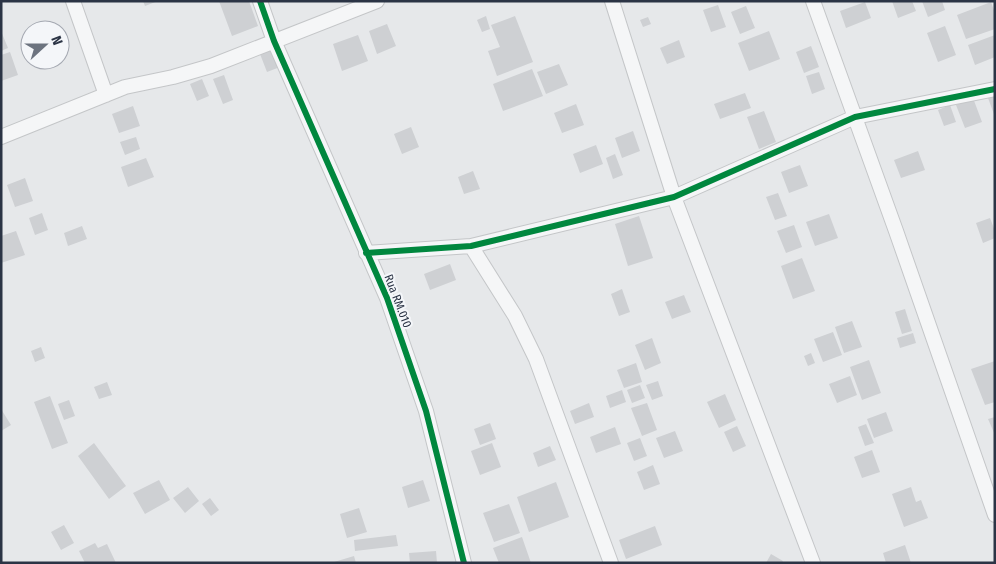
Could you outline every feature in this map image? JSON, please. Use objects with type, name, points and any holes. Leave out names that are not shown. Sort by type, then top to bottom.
[{"type":"street","points":[[73,1],[106,94]]},
{"type":"street","name":"Rua RM.010","points":[[260,1],[274,41],[387,298],[426,412],[464,563]]},
{"type":"street","points":[[1,137],[125,87],[173,77],[211,66],[377,1]]},
{"type":"street","points":[[612,1],[674,197],[813,563]]},
{"type":"street","points":[[812,1],[896,231],[995,515]]},
{"type":"street","points":[[366,253],[471,246],[674,197],[855,117],[995,89]]},
{"type":"street","points":[[471,246],[515,316],[536,359],[611,563]]},
{"type":"building","points":[[143,1],[158,1],[145,6]]},
{"type":"building","points":[[219,1],[249,1],[258,26],[232,36]]},
{"type":"building","points":[[892,1],[912,1],[916,11],[898,18]]},
{"type":"building","points":[[922,1],[942,1],[945,10],[928,17]]},
{"type":"building","points":[[865,2],[871,18],[846,28],[840,11]]},
{"type":"building","points":[[991,2],[995,13],[995,29],[966,39],[957,15]]},
{"type":"building","points":[[718,5],[726,27],[711,32],[703,10]]},
{"type":"building","points":[[746,6],[755,28],[740,34],[731,12]]},
{"type":"building","points":[[486,16],[490,29],[482,32],[477,20]]},
{"type":"building","points":[[515,16],[533,62],[497,76],[488,51],[500,47],[491,25]]},
{"type":"building","points":[[648,17],[651,24],[643,27],[640,20]]},
{"type":"building","points":[[387,24],[396,46],[377,54],[369,31]]},
{"type":"building","points":[[945,26],[956,55],[938,62],[927,33]]},
{"type":"building","points":[[1,31],[8,48],[1,51]]},
{"type":"building","points":[[769,31],[780,59],[749,71],[738,43]]},
{"type":"building","points":[[358,35],[368,61],[342,71],[333,44]]},
{"type":"building","points":[[995,35],[995,57],[975,65],[968,45]]},
{"type":"building","points":[[679,40],[685,57],[667,64],[660,48]]},
{"type":"building","points":[[811,46],[819,67],[804,73],[796,52]]},
{"type":"building","points":[[273,49],[280,67],[267,72],[260,54]]},
{"type":"building","points":[[10,52],[18,75],[1,81],[1,55]]},
{"type":"building","points":[[559,64],[568,85],[546,94],[537,72]]},
{"type":"building","points":[[532,69],[543,96],[503,111],[493,84]]},
{"type":"building","points":[[819,72],[825,89],[812,94],[806,76]]},
{"type":"building","points":[[224,75],[233,100],[223,104],[213,79]]},
{"type":"building","points":[[202,79],[209,96],[197,101],[190,84]]},
{"type":"building","points":[[745,93],[751,108],[720,119],[714,104]]},
{"type":"building","points":[[995,95],[995,117],[988,98]]},
{"type":"building","points":[[973,98],[982,122],[965,128],[956,105]]},
{"type":"building","points":[[576,104],[584,125],[562,133],[554,113]]},
{"type":"building","points":[[950,105],[956,122],[944,126],[938,110]]},
{"type":"building","points":[[133,106],[140,126],[119,133],[112,114]]},
{"type":"building","points":[[764,111],[776,142],[759,149],[747,117]]},
{"type":"building","points":[[411,127],[419,147],[402,154],[394,134]]},
{"type":"building","points":[[633,131],[640,151],[622,158],[615,138]]},
{"type":"building","points":[[136,137],[140,149],[125,155],[120,142]]},
{"type":"building","points":[[596,145],[603,164],[580,173],[573,154]]},
{"type":"building","points":[[918,151],[925,170],[901,178],[894,160]]},
{"type":"building","points":[[615,154],[623,175],[613,179],[606,158]]},
{"type":"building","points":[[146,158],[154,177],[128,187],[121,167]]},
{"type":"building","points":[[800,165],[808,186],[789,193],[781,172]]},
{"type":"building","points":[[473,171],[480,189],[464,194],[458,177]]},
{"type":"building","points":[[25,178],[33,201],[15,207],[7,185]]},
{"type":"building","points":[[778,193],[787,216],[775,220],[766,197]]},
{"type":"building","points":[[42,213],[48,230],[35,235],[29,218]]},
{"type":"building","points":[[829,214],[838,238],[815,246],[806,222]]},
{"type":"building","points":[[639,216],[653,258],[628,266],[615,224]]},
{"type":"building","points":[[990,218],[995,231],[995,238],[983,243],[976,223]]},
{"type":"building","points":[[794,225],[802,247],[786,253],[777,231]]},
{"type":"building","points":[[82,226],[87,239],[68,246],[64,233]]},
{"type":"building","points":[[16,231],[25,255],[1,263],[1,236]]},
{"type":"building","points":[[802,258],[815,291],[793,299],[781,266]]},
{"type":"building","points":[[450,264],[456,280],[430,290],[424,274]]},
{"type":"building","points":[[622,289],[630,312],[619,316],[611,294]]},
{"type":"building","points":[[684,295],[691,312],[672,319],[665,302]]},
{"type":"building","points":[[905,309],[912,331],[902,334],[895,312]]},
{"type":"building","points":[[852,321],[862,347],[844,353],[835,327]]},
{"type":"building","points":[[833,332],[842,355],[823,362],[814,339]]},
{"type":"building","points":[[913,333],[916,343],[900,348],[897,338]]},
{"type":"building","points":[[652,338],[661,363],[645,370],[635,345]]},
{"type":"building","points":[[41,347],[45,358],[35,362],[31,351]]},
{"type":"building","points":[[811,353],[815,363],[808,366],[804,356]]},
{"type":"building","points":[[869,360],[881,393],[862,400],[850,367]]},
{"type":"building","points":[[995,361],[995,402],[985,405],[971,369]]},
{"type":"building","points":[[636,363],[642,382],[624,388],[617,370]]},
{"type":"building","points":[[850,376],[857,395],[837,403],[829,384]]},
{"type":"building","points":[[658,381],[663,396],[652,400],[646,385]]},
{"type":"building","points":[[107,382],[112,395],[99,399],[94,387]]},
{"type":"building","points":[[640,385],[645,398],[632,403],[627,390]]},
{"type":"building","points":[[622,390],[626,402],[610,408],[606,396]]},
{"type":"building","points":[[725,394],[736,420],[719,428],[707,402]]},
{"type":"building","points":[[50,396],[68,443],[52,449],[34,402]]},
{"type":"building","points":[[69,400],[75,416],[64,420],[58,404]]},
{"type":"building","points":[[589,403],[594,417],[575,424],[570,411]]},
{"type":"building","points":[[647,403],[657,430],[642,436],[631,408]]},
{"type":"building","points":[[1,409],[11,425],[1,431]]},
{"type":"building","points":[[886,412],[893,431],[874,438],[867,419]]},
{"type":"building","points":[[995,417],[995,435],[988,419]]},
{"type":"building","points":[[490,423],[496,439],[480,445],[474,429]]},
{"type":"building","points":[[866,424],[874,443],[865,446],[858,427]]},
{"type":"building","points":[[737,426],[746,446],[733,452],[724,432]]},
{"type":"building","points":[[615,427],[621,444],[596,453],[590,437]]},
{"type":"building","points":[[675,431],[683,451],[664,458],[656,438]]},
{"type":"building","points":[[640,438],[647,456],[634,461],[627,443]]},
{"type":"building","points":[[94,443],[126,486],[109,499],[78,456]]},
{"type":"building","points":[[492,443],[501,467],[480,475],[471,451]]},
{"type":"building","points":[[550,446],[556,460],[538,467],[533,453]]},
{"type":"building","points":[[872,450],[880,472],[862,478],[854,457]]},
{"type":"building","points":[[653,465],[660,484],[644,490],[637,472]]},
{"type":"building","points":[[159,480],[170,500],[145,514],[133,493]]},
{"type":"building","points":[[423,480],[430,501],[408,508],[402,487]]},
{"type":"building","points":[[556,482],[569,517],[529,532],[517,497]]},
{"type":"building","points":[[188,487],[199,501],[185,513],[173,498]]},
{"type":"building","points":[[911,487],[916,502],[921,500],[928,518],[904,527],[892,494]]},
{"type":"building","points":[[210,498],[219,510],[211,516],[202,504]]},
{"type":"building","points":[[509,504],[520,533],[494,542],[483,513]]},
{"type":"building","points":[[359,508],[367,532],[347,538],[340,514]]},
{"type":"building","points":[[64,525],[74,543],[61,550],[51,532]]},
{"type":"building","points":[[655,526],[662,545],[626,559],[619,540]]},
{"type":"building","points":[[396,535],[398,546],[355,551],[354,540]]},
{"type":"building","points":[[522,537],[531,563],[499,563],[493,548]]},
{"type":"building","points":[[95,543],[98,548],[107,544],[116,563],[85,563],[79,551]]},
{"type":"building","points":[[905,545],[911,563],[886,563],[883,553]]},
{"type":"building","points":[[436,551],[437,563],[410,563],[409,553]]},
{"type":"building","points":[[771,554],[783,561],[782,563],[766,563]]},
{"type":"building","points":[[354,556],[356,563],[334,563],[334,562]]},
{"type":"cycle path","points":[[260,1],[274,41],[387,298],[426,411],[464,563]]},
{"type":"cycle path","points":[[366,253],[471,246],[674,197],[855,117],[995,89]]}]
